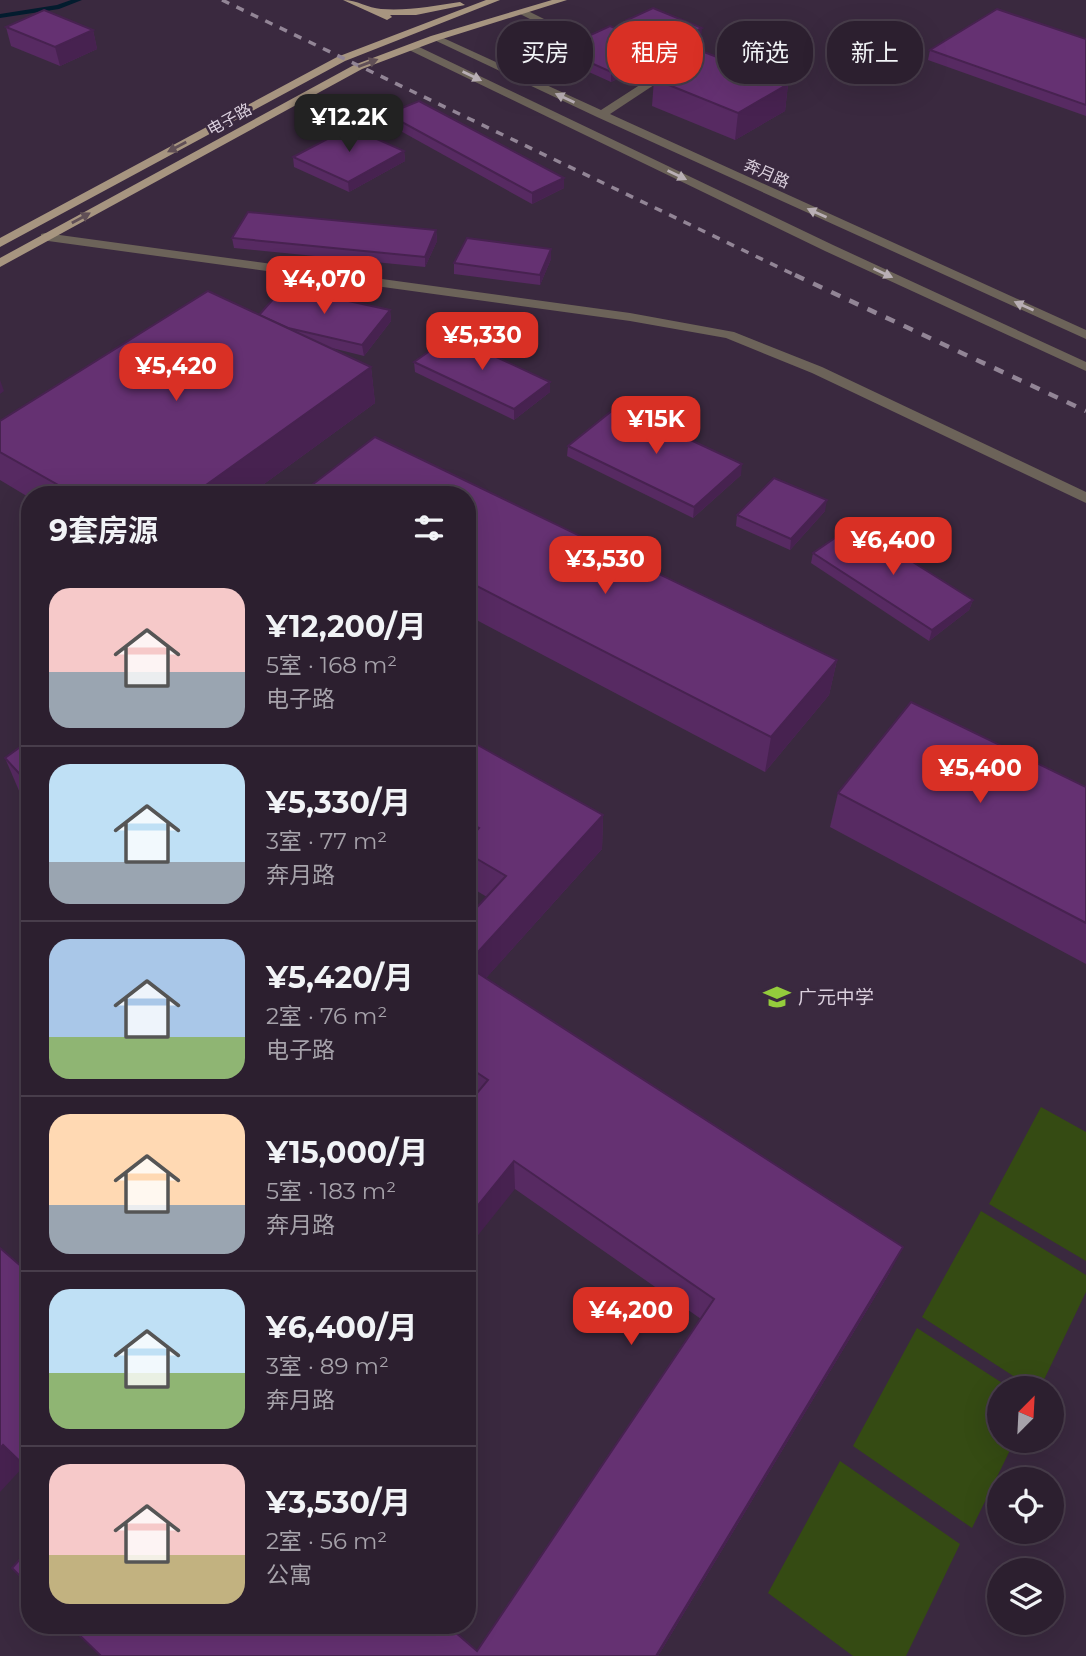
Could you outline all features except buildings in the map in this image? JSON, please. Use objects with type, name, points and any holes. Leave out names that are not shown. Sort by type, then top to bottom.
[{"type":"main road","points":[[348,0],[435,38]]},
{"type":"main road","points":[[377,12],[416,12],[488,0]]},
{"type":"main road","name":"电子路","points":[[0,243],[341,59],[495,0]]},
{"type":"main road","name":"电子路","points":[[0,263],[358,67],[435,38],[562,0]]},
{"type":"street","points":[[523,12],[656,79],[601,115]]},
{"type":"street","name":"奔月路","points":[[435,38],[1086,335]]},
{"type":"street","points":[[411,47],[829,248],[1086,367]]},
{"type":"street","points":[[45,237],[630,317],[729,335],[817,370],[1086,498]]},
{"type":"green space","points":[[1041,1107],[1086,1132],[1086,1261],[989,1204]]},
{"type":"green space","points":[[981,1211],[1086,1275],[1086,1292],[1046,1376],[1013,1376],[922,1317]]},
{"type":"green space","points":[[917,1328],[991,1376],[987,1376],[987,1453],[1009,1453],[1002,1467],[987,1467],[987,1497],[972,1528],[853,1446]]},
{"type":"green space","points":[[840,1461],[960,1544],[906,1656],[853,1656],[768,1593]]},
{"type":"waterway","points":[[0,16],[59,7],[78,0]]},
{"type":"railway","points":[[222,0],[799,277]]},
{"type":"railway","points":[[795,275],[1086,411]]},
{"type":"place","name":"广元中学","points":[[777,997]]}]
